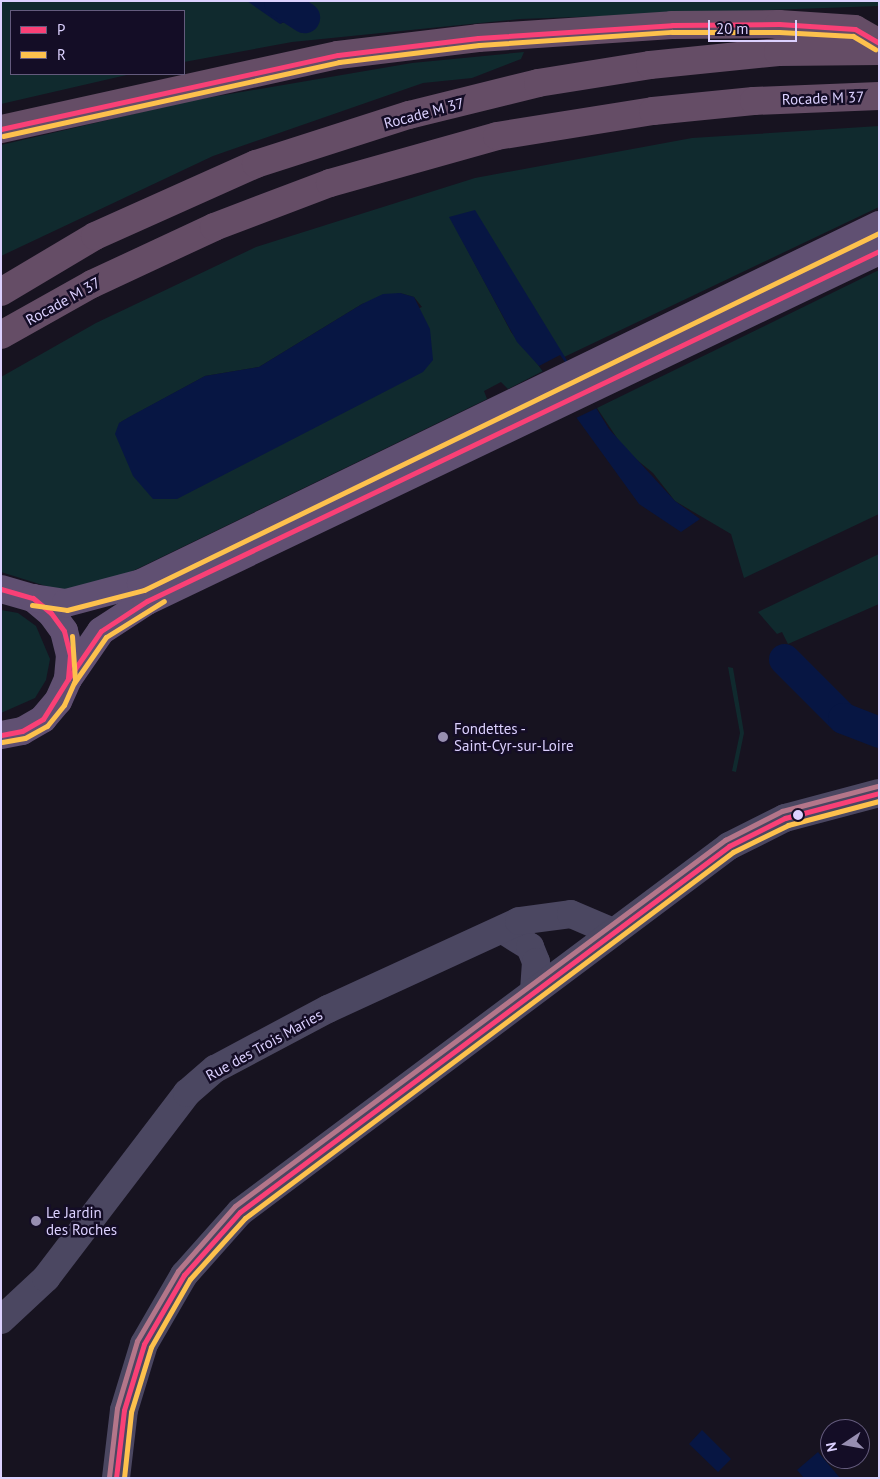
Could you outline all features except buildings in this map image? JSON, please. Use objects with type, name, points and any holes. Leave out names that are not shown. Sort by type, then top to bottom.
[{"type":"highway","points":[[1,129],[338,55],[478,38],[672,25],[779,24],[855,29],[879,44]]},
{"type":"highway","name":"Rocade M 37","points":[[1,292],[95,236],[256,164],[409,115],[538,83],[650,65],[778,52],[879,51]]},
{"type":"highway","name":"Rocade M 37","points":[[1,335],[92,284],[214,226],[330,183],[488,139],[653,111],[754,101],[879,96]]},
{"type":"main road","points":[[1,735],[22,731],[43,719],[58,701],[68,679],[100,631],[147,601],[879,226]]},
{"type":"main road","points":[[1,589],[33,598],[66,604],[141,583],[568,386],[879,250]]},
{"type":"main road","points":[[33,598],[64,632],[70,655],[68,679]]},
{"type":"street","points":[[116,1478],[118,1442],[132,1381],[144,1344],[184,1275],[247,1206],[534,989],[729,846],[785,818],[879,792]]},
{"type":"street","name":"Rue des Trois Maries","points":[[1,1320],[46,1278],[203,1078],[328,1009],[535,916],[571,914],[613,932]]},
{"type":"street","points":[[503,930],[530,947],[536,962],[534,989]]},
{"type":"green space","points":[[1,1],[296,1],[879,1],[879,6],[520,19],[292,42],[185,62],[185,10],[10,10],[10,75],[127,75],[1,104]],"holes":[[[296,1],[309,11],[280,24]]]},
{"type":"green space","points":[[524,52],[521,59],[472,78],[423,83],[213,156],[1,256],[1,145],[189,101],[412,63]]},
{"type":"green space","points":[[879,126],[879,207],[562,358],[521,292],[450,217],[511,332],[543,371],[508,389],[501,382],[484,391],[487,399],[108,583],[65,592],[1,572],[1,377],[96,323],[256,247],[475,178],[692,138]],"holes":[[[400,293],[414,297],[422,307],[119,423],[205,376],[259,367],[362,304]]]},
{"type":"green space","points":[[879,270],[879,514],[744,578],[731,534],[675,501],[653,473],[625,450],[597,408]]},
{"type":"green space","points":[[879,554],[879,604],[788,644],[782,632],[777,634],[758,612]]},
{"type":"green space","points":[[1,610],[18,613],[36,626],[50,659],[46,680],[35,698],[1,713]]},
{"type":"green space","points":[[728,667],[733,668],[744,733],[736,772],[732,771],[740,733]]},
{"type":"water","points":[[247,1],[296,1],[309,10],[280,24]]},
{"type":"water","points":[[475,210],[609,429],[675,501],[700,519],[681,532],[639,504],[539,366],[517,342],[449,217]]},
{"type":"water","points":[[400,293],[414,297],[430,329],[433,360],[423,372],[177,499],[153,499],[133,476],[115,434],[119,423],[205,376],[259,367],[362,304],[383,294]]},
{"type":"water","points":[[702,1430],[731,1459],[718,1472],[689,1444]]},
{"type":"water","points":[[818,1452],[820,1454],[820,1469],[832,1469],[840,1478],[804,1478],[797,1470]]},
{"type":"pier","points":[[560,355],[597,408],[576,418],[539,366]]},
{"type":"waterway","points":[[279,1],[304,17]]},
{"type":"waterway","points":[[784,659],[843,718],[879,732]]},
{"type":"transit line","name":"P","points":[[1,129],[338,55],[478,38],[672,25],[779,24],[855,29],[879,43]]},
{"type":"transit line","name":"R","points":[[3,136],[339,62],[479,45],[672,32],[779,32],[853,36],[875,49]]},
{"type":"transit line","name":"R","points":[[32,605],[67,610],[144,590],[879,233]]},
{"type":"transit line","name":"P","points":[[68,679],[101,631],[147,601],[879,251]]},
{"type":"transit line","name":"P","points":[[1,589],[33,598],[51,613],[64,631],[70,655],[68,679],[43,719],[22,731],[1,735]]},
{"type":"transit line","name":"R","points":[[74,683],[106,637],[164,601]]},
{"type":"transit line","name":"R","points":[[2,742],[25,738],[47,726],[64,705],[75,680],[72,636]]},
{"type":"transit line","points":[[109,1477],[117,1408],[137,1341],[178,1271],[235,1206],[725,840],[782,811],[877,786]]},
{"type":"transit line","name":"P","points":[[116,1478],[124,1410],[144,1344],[184,1275],[240,1212],[729,846],[785,818],[879,793]]},
{"type":"transit line","name":"R","points":[[124,1478],[131,1412],[151,1347],[190,1279],[245,1218],[733,852],[788,825],[879,801]]},
{"type":"place","name":"Fondettes - Saint-Cyr-sur-Loire","points":[[443,737]]},
{"type":"place","name":"Le Jardin des Roches","points":[[36,1221]]}]
